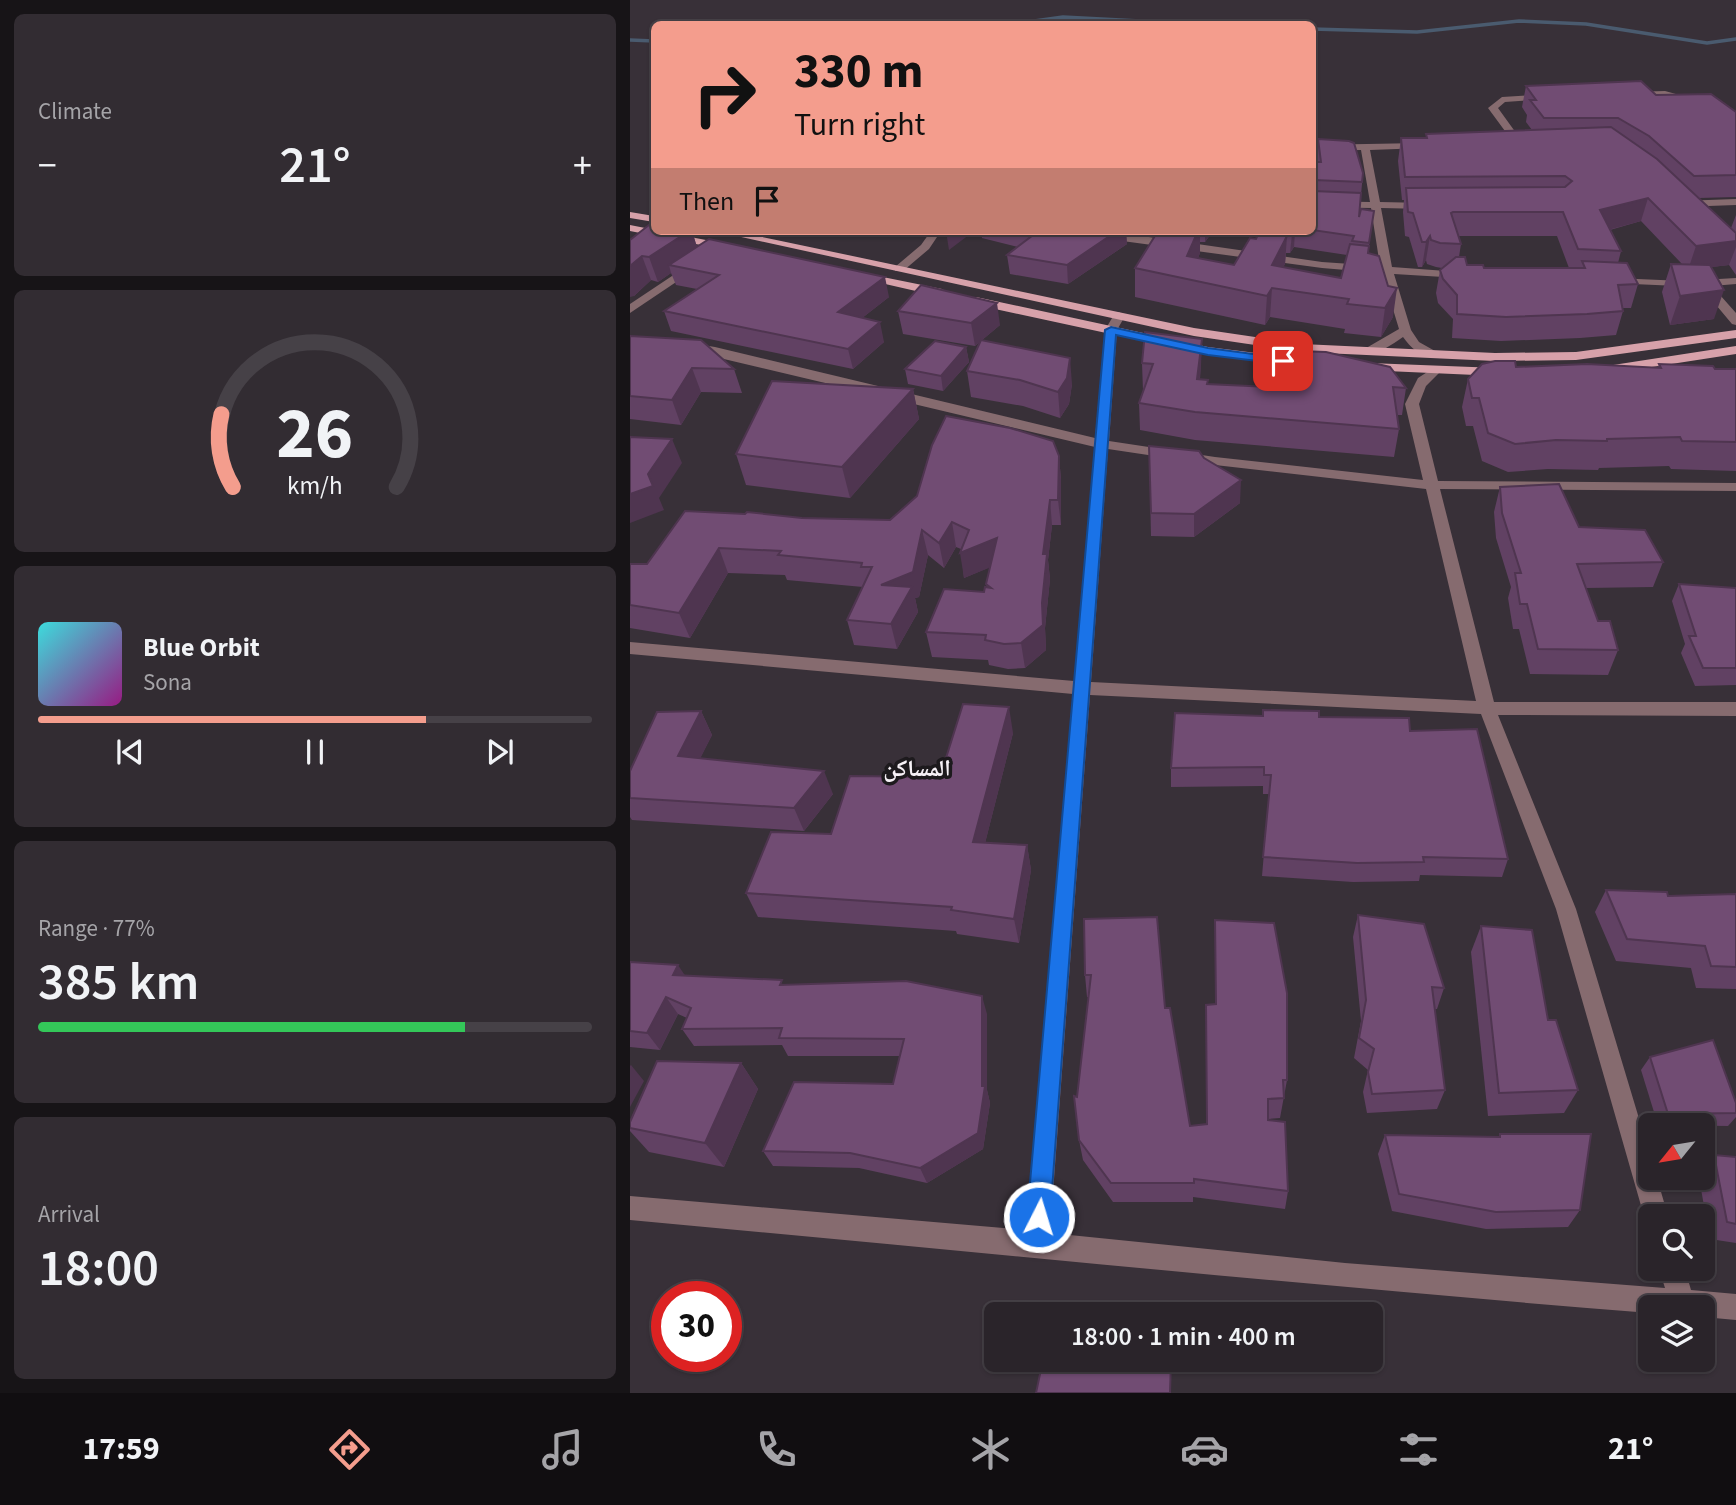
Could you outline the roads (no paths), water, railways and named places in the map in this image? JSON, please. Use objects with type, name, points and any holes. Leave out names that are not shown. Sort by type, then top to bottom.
[{"type":"main road","points":[[630,215],[651,218]]},
{"type":"main road","points":[[630,228],[651,234]]},
{"type":"main road","points":[[656,235],[719,252]]},
{"type":"main road","points":[[738,235],[899,269],[1115,323],[1208,351],[1307,363]]},
{"type":"main road","points":[[853,274],[962,298],[1115,323],[1251,342],[1367,351],[1495,357],[1576,356],[1736,334]]},
{"type":"main road","points":[[1598,370],[1736,350]]},
{"type":"main road","points":[[1356,366],[1512,372]]},
{"type":"street","points":[[1623,95],[1665,94],[1683,96],[1699,103]]},
{"type":"street","points":[[1519,144],[1496,114],[1493,108],[1497,103],[1523,97],[1560,96]]},
{"type":"street","points":[[1505,144],[1532,144]]},
{"type":"street","points":[[1316,148],[1435,146]]},
{"type":"street","points":[[1365,147],[1387,271],[1405,330],[1415,345],[1431,354]]},
{"type":"street","points":[[1672,195],[1690,213]]},
{"type":"street","points":[[1680,204],[1736,202]]},
{"type":"street","points":[[1316,204],[1441,206]]},
{"type":"street","points":[[899,269],[925,247],[933,235]]},
{"type":"street","points":[[1109,235],[1322,265],[1468,275]]},
{"type":"street","points":[[630,309],[719,252]]},
{"type":"street","points":[[1603,281],[1736,281]]},
{"type":"street","points":[[1704,283],[1736,321]]},
{"type":"street","points":[[1037,1244],[1101,444],[1115,323]]},
{"type":"street","points":[[1367,351],[1389,342],[1405,330]]},
{"type":"street","points":[[679,345],[715,351],[1101,444],[1215,461],[1431,485],[1736,487]]},
{"type":"street","points":[[1356,366],[1384,381]]},
{"type":"street","points":[[1436,371],[1423,379],[1417,387],[1412,404],[1487,708],[1566,909],[1652,1204]]},
{"type":"street","points":[[1396,390],[1412,404]]},
{"type":"street","points":[[630,648],[1081,687],[1487,708],[1736,709]]},
{"type":"street","points":[[630,1208],[1037,1244],[1345,1276],[1638,1299]]},
{"type":"street","points":[[1715,1305],[1736,1307]]},
{"type":"waterway","points":[[1034,21],[1063,17],[1140,21]]},
{"type":"waterway","points":[[1316,29],[1417,32],[1519,21],[1586,24],[1707,43],[1736,39]]},
{"type":"waterway","points":[[630,40],[651,41]]},
{"type":"district","name":"المساكن","points":[[917,768]]}]
